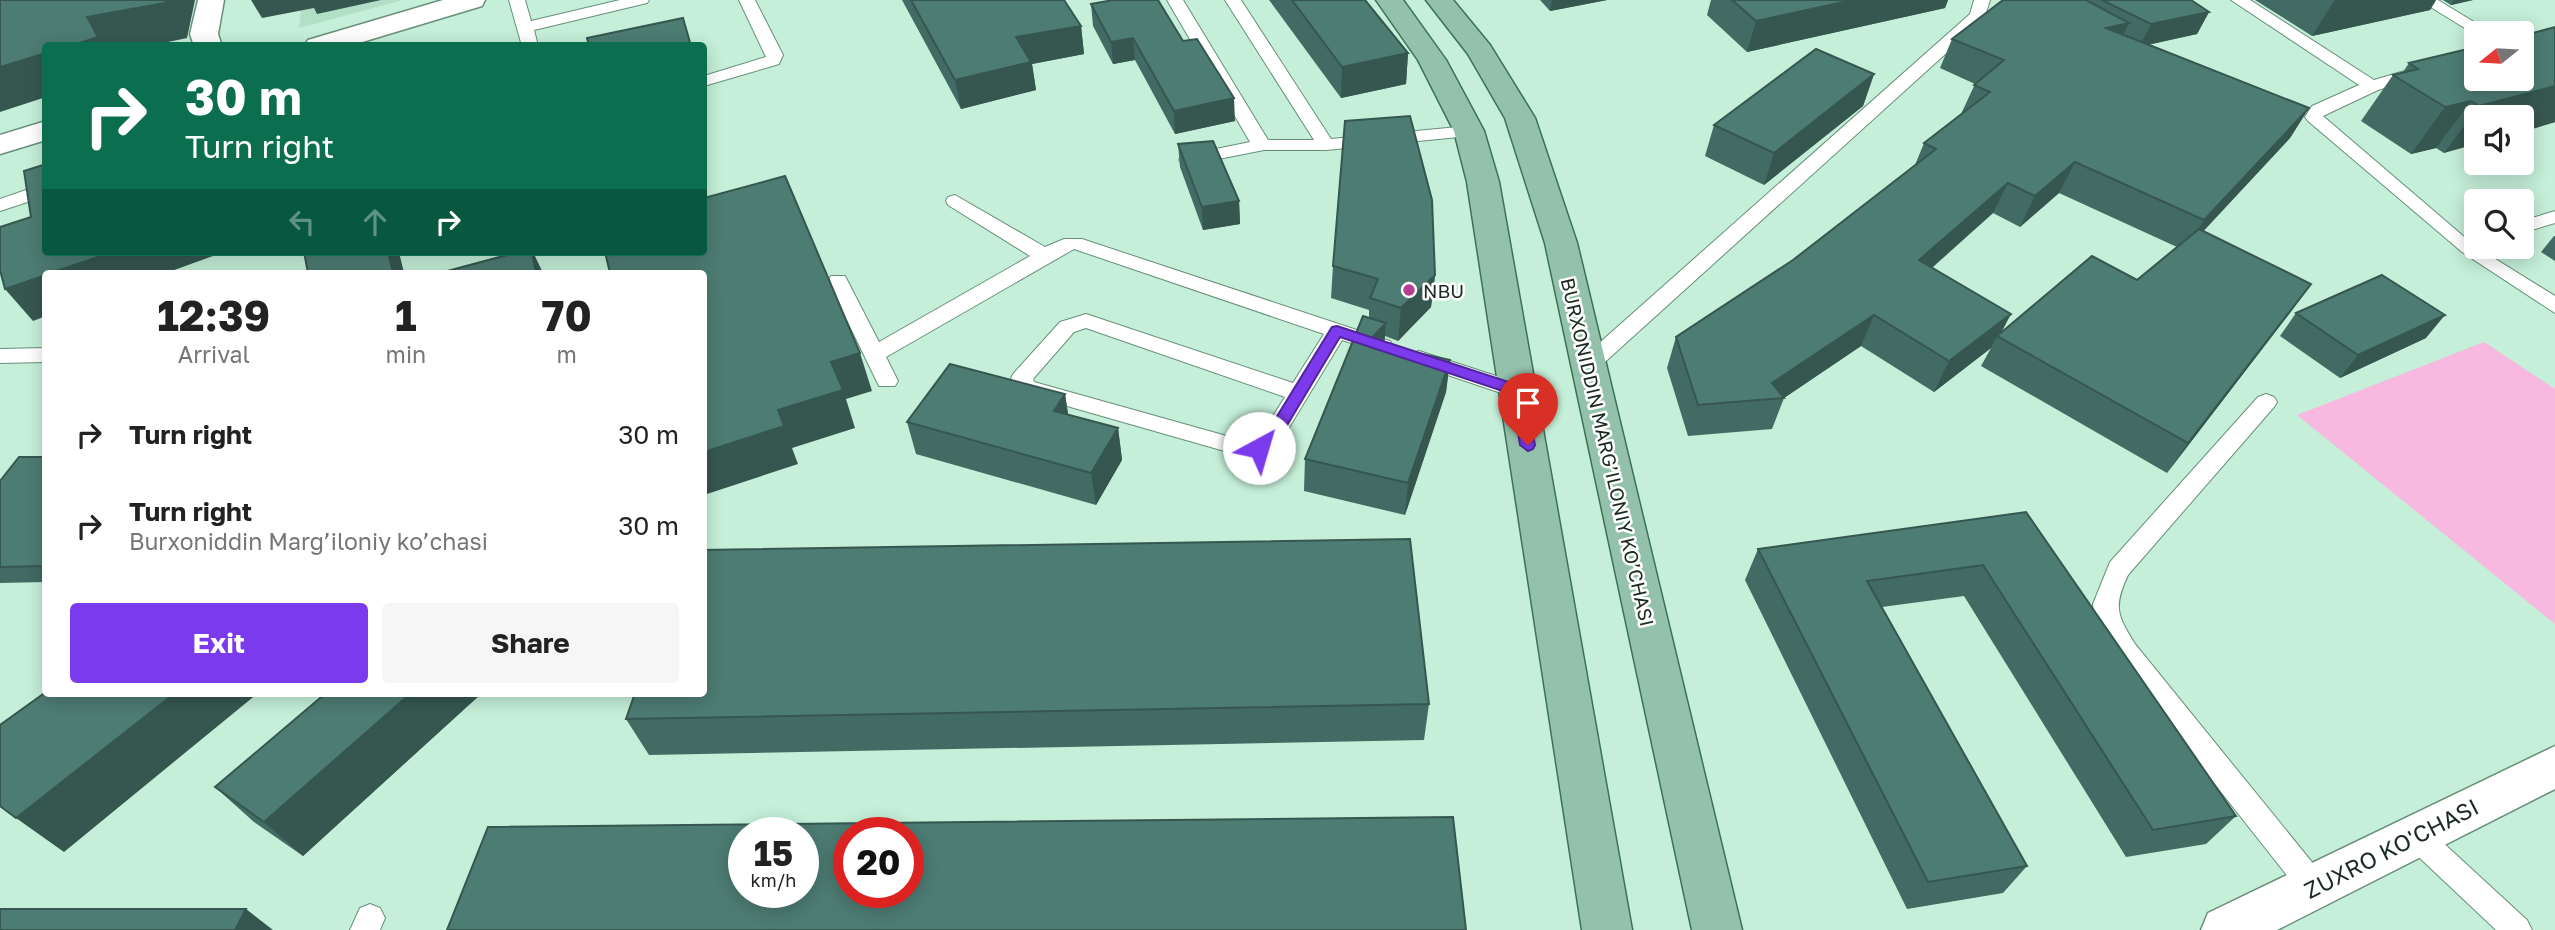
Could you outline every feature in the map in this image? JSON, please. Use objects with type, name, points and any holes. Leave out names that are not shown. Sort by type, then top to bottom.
[{"type":"main road","points":[[1389,0],[1432,60],[1469,131],[1495,241],[1607,930]]},
{"type":"main road","name":"BURXONIDDIN MARG’ILONIY KO’CHASI","points":[[1439,0],[1480,51],[1520,118],[1561,243],[1717,930]]},
{"type":"street","points":[[207,42],[204,34],[211,0]]},
{"type":"street","points":[[331,42],[472,0]]},
{"type":"street","points":[[0,145],[42,131]]},
{"type":"street","name":"ZUXRO KO'CHASI","points":[[2226,930],[2555,766]]},
{"type":"lane","points":[[517,0],[529,42]]},
{"type":"lane","points":[[524,27],[641,0]]},
{"type":"lane","points":[[707,80],[773,60],[775,55],[747,0]]},
{"type":"lane","points":[[1175,0],[1257,140],[1264,145]]},
{"type":"lane","points":[[1233,0],[1326,145]]},
{"type":"lane","points":[[1587,366],[1978,16],[1982,0]]},
{"type":"lane","points":[[2239,0],[2372,86]]},
{"type":"lane","points":[[2427,0],[2464,21]]},
{"type":"lane","points":[[2464,59],[2372,86],[2318,110],[2314,117],[2464,236]]},
{"type":"lane","points":[[1183,160],[1264,145],[1326,145],[1469,131]]},
{"type":"lane","points":[[0,205],[42,191]]},
{"type":"lane","points":[[955,201],[1045,256]]},
{"type":"lane","points":[[2534,223],[2555,217]]},
{"type":"lane","points":[[874,354],[1064,245],[1075,243],[1519,391]]},
{"type":"lane","points":[[2493,259],[2555,306]]},
{"type":"lane","points":[[838,281],[887,381]]},
{"type":"lane","points":[[1298,393],[1086,321],[1067,327],[1022,378],[1026,387],[1249,450],[1268,443],[1337,331]]},
{"type":"lane","points":[[0,356],[42,355]]},
{"type":"lane","points":[[2266,402],[2119,569],[2103,601],[2107,620],[2126,652],[2314,887]]},
{"type":"lane","points":[[2416,836],[2517,930]]},
{"type":"shaded area","points":[[302,0],[403,0],[299,28]]},
{"type":"shaded area","points":[[2484,342],[2555,389],[2555,624],[2297,415]]},
{"type":"building","points":[[0,0],[165,0],[165,3],[87,17],[98,37],[83,42],[42,42],[42,54],[0,67]]},
{"type":"building","points":[[911,0],[1064,0],[1081,26],[1016,37],[1031,62],[955,80]]},
{"type":"building","points":[[1113,0],[1158,0],[1183,41],[1197,39],[1234,98],[1174,111],[1133,38],[1111,42],[1091,4]]},
{"type":"building","points":[[1292,0],[1365,0],[1408,53],[1342,67]]},
{"type":"building","points":[[1732,0],[1853,0],[1756,21]]},
{"type":"building","points":[[2003,0],[2086,0],[2129,23],[2106,28],[2309,108],[2204,220],[2075,162],[2035,196],[2008,183],[1919,260],[2011,314],[1949,361],[1874,315],[1772,383],[1784,398],[1698,405],[1676,337],[1793,260],[1936,149],[1924,143],[1990,92],[1974,85],[2004,60],[1952,39]]},
{"type":"building","points":[[2102,0],[2191,0],[2209,12],[2151,24]]},
{"type":"building","points":[[683,18],[690,42],[588,42],[587,38]]},
{"type":"building","points":[[2555,27],[2555,86],[2483,105],[2471,101],[2445,107],[2393,75],[2418,69],[2409,63],[2464,50],[2464,91],[2534,91],[2534,33]]},
{"type":"building","points":[[1816,49],[1874,74],[1774,153],[1714,125]]},
{"type":"building","points":[[1410,116],[1432,200],[1435,275],[1401,308],[1370,298],[1378,279],[1333,266],[1345,121]]},
{"type":"building","points":[[1213,141],[1239,201],[1202,207],[1178,144]]},
{"type":"building","points":[[42,165],[42,256],[100,256],[60,270],[42,270],[42,276],[5,289],[0,270],[0,227],[31,217],[24,171]]},
{"type":"building","points":[[785,176],[860,353],[831,362],[843,390],[778,410],[784,426],[707,451],[707,270],[609,270],[606,256],[707,256],[707,197]]},
{"type":"building","points":[[2199,229],[2311,284],[2188,443],[1997,336],[2092,256],[2137,280]]},
{"type":"building","points":[[305,256],[389,256],[392,270],[307,270]]},
{"type":"building","points":[[503,256],[533,256],[535,270],[451,270]]},
{"type":"building","points":[[2382,275],[2445,315],[2358,355],[2296,313]]},
{"type":"building","points":[[1363,316],[1386,323],[1368,342],[1450,360],[1408,483],[1305,459]]},
{"type":"building","points":[[950,364],[1065,394],[1054,411],[1118,428],[1091,473],[907,422]]},
{"type":"building","points":[[19,457],[42,457],[42,566],[0,567],[0,481]]},
{"type":"building","points":[[2026,512],[2236,816],[2153,830],[1983,565],[1867,581],[2027,866],[1928,882],[1758,549]]},
{"type":"building","points":[[1410,539],[1429,704],[626,719],[634,697],[707,697],[707,550]]},
{"type":"building","points":[[42,695],[42,697],[170,697],[16,818],[0,806],[0,725]]},
{"type":"building","points":[[321,697],[406,697],[264,822],[215,787]]},
{"type":"building","points":[[1453,817],[1466,930],[447,930],[488,827],[728,825],[728,908],[819,908],[819,824],[833,823],[833,908],[924,908],[924,822]]},
{"type":"building","points":[[0,909],[246,909],[235,930],[0,930]]},
{"type":"place","name":"NBU","points":[[1409,290]]},
{"type":"route","points":[[1259,448],[1268,443],[1337,331],[1519,391],[1528,445]]}]
